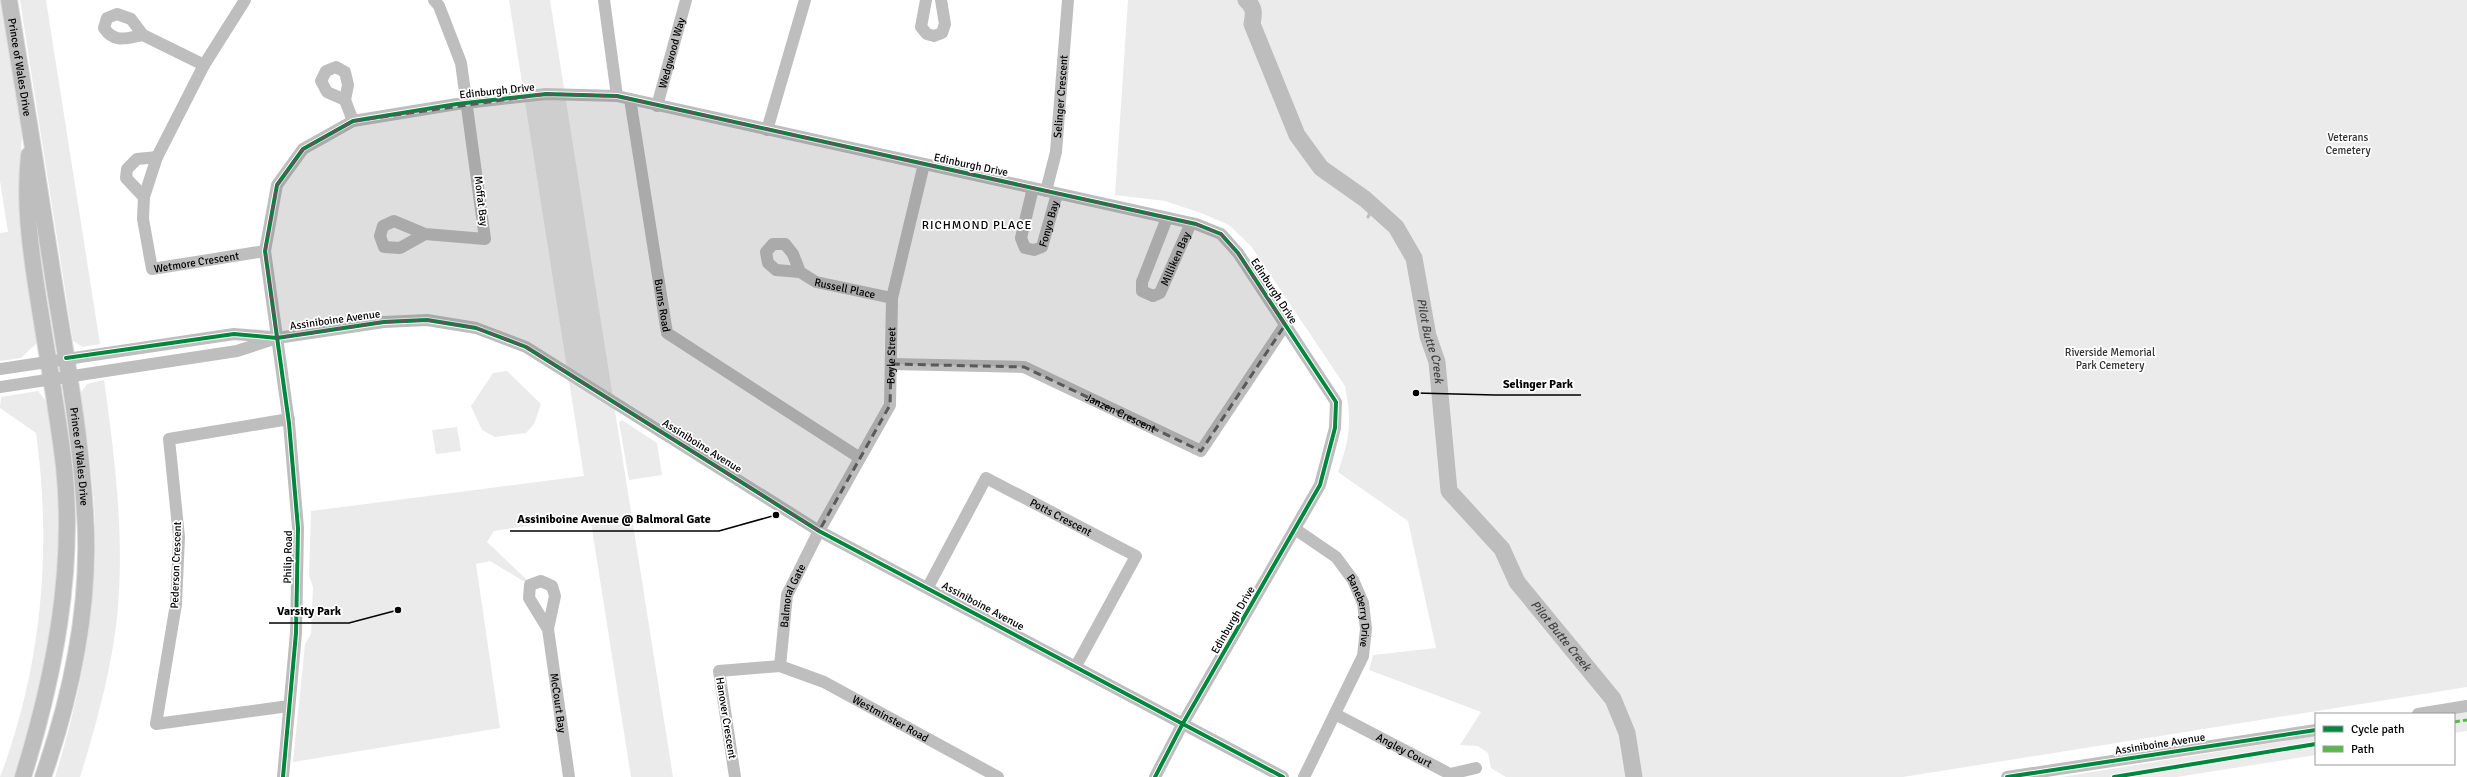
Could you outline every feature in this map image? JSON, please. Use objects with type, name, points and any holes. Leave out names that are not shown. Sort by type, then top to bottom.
[{"type":"main road","name":"Prince of Wales Drive","points":[[9,0],[69,376],[81,459],[86,515],[84,587],[79,633],[66,700],[43,777]]},
{"type":"main road","name":"Prince of Wales Drive","points":[[24,777],[39,728],[52,669],[62,602],[67,532],[64,466],[29,241],[26,178],[31,134]]},
{"type":"street","name":"Wetmore Crescent","points":[[246,0],[204,65],[157,157],[144,198],[143,219],[152,269],[265,251]]},
{"type":"street","points":[[434,0],[439,6],[461,63],[468,103]]},
{"type":"street","points":[[604,0],[616,96]]},
{"type":"street","name":"Wedgwood Way","points":[[657,106],[686,0]]},
{"type":"street","points":[[767,130],[806,0]]},
{"type":"street","points":[[926,0],[921,27],[927,34],[934,36],[942,33],[945,24],[941,0]]},
{"type":"street","name":"Selinger Crescent","points":[[1051,192],[1056,152],[1068,0]]},
{"type":"street","points":[[143,35],[204,65]]},
{"type":"street","name":"Edinburgh Drive","points":[[278,338],[265,251],[277,185],[303,149],[353,121],[468,103],[546,94],[616,96],[1190,223],[1221,234],[1238,253],[1336,402],[1336,428],[1329,458],[1320,485],[1182,725],[1155,777]]},
{"type":"street","name":"Burns Road","points":[[630,99],[667,333],[860,458]]},
{"type":"street","points":[[345,100],[353,121]]},
{"type":"street","name":"Moffat Bay","points":[[425,234],[485,239],[468,103]]},
{"type":"street","points":[[144,198],[126,178],[127,169],[137,160],[157,157]]},
{"type":"street","name":"Boyle Street","points":[[819,531],[890,405],[892,298],[924,164]]},
{"type":"street","name":"Fonyo Bay","points":[[1033,188],[1021,238],[1025,248],[1034,250],[1042,247],[1051,192]]},
{"type":"street","name":"Milliken Bay","points":[[1167,218],[1142,282],[1142,291],[1153,296],[1160,293],[1190,223]]},
{"type":"street","name":"Russell Place","points":[[800,272],[816,282],[892,298]]},
{"type":"street","name":"Assiniboine Avenue","points":[[0,387],[236,351],[278,338],[384,322],[427,320],[476,328],[526,347],[819,531],[1076,666],[1182,725],[1282,777]]},
{"type":"street","name":"Janzen Crescent","points":[[891,364],[1024,367],[1201,452],[1286,325]]},
{"type":"street","name":"Assiniboine Avenue","points":[[0,369],[234,334],[278,338]]},
{"type":"street","name":"Philip Road","points":[[278,338],[289,419],[298,528],[296,633],[283,777]]},
{"type":"street","name":"Pederson Crescent","points":[[289,419],[169,439],[179,537],[176,604],[156,724],[289,706]]},
{"type":"street","name":"Potts Crescent","points":[[928,588],[986,478],[1136,556],[1076,666]]},
{"type":"street","name":"Baneberry Drive","points":[[1296,529],[1336,557],[1353,580],[1363,603],[1366,629],[1363,656],[1304,777]]},
{"type":"street","name":"Balmoral Gate","points":[[780,666],[787,595],[819,531]]},
{"type":"street","name":"McCourt Bay","points":[[548,629],[569,777]]},
{"type":"street","name":"Hanover Crescent","points":[[735,777],[719,671],[780,666]]},
{"type":"street","name":"Westminster Road","points":[[780,666],[824,682],[998,777]]},
{"type":"street","points":[[2424,713],[2467,706]]},
{"type":"street","name":"Angley Court","points":[[1335,714],[1450,774],[1476,768]]},
{"type":"street","name":"Assiniboine Avenue","points":[[2007,777],[2026,776],[2315,730]]},
{"type":"highlighted area","points":[[546,94],[617,96],[1196,224],[1221,234],[1238,253],[1285,325],[1201,451],[1024,367],[891,364],[890,405],[819,531],[526,347],[476,328],[427,320],[384,322],[277,338],[265,251],[277,185],[303,149],[353,121]]},
{"type":"green space","points":[[0,0],[6,0],[23,107],[20,180],[39,341],[21,358],[0,361],[0,233],[8,232],[0,181]]},
{"type":"green space","points":[[20,0],[46,0],[100,344],[83,347],[73,341]]},
{"type":"green space","points":[[509,0],[550,0],[673,777],[631,777],[590,516],[494,531],[487,542],[527,580],[525,582],[490,561],[476,564],[500,728],[293,762],[305,644],[311,634],[313,587],[309,575],[311,511],[584,476]]},
{"type":"green space","name":"Riverside Memorial Park Cemetery","points":[[1128,0],[2467,0],[2467,687],[1903,777],[1506,777],[1491,768],[1488,753],[1478,746],[1460,745],[1481,712],[1369,670],[1373,655],[1436,648],[1408,521],[1338,472],[1349,430],[1349,410],[1345,386],[1251,246],[1229,225],[1201,213],[1165,201],[1115,195]]},
{"type":"green space","points":[[507,371],[541,404],[534,424],[526,433],[495,437],[482,430],[471,406],[493,373]]},
{"type":"green space","points":[[104,380],[118,499],[120,558],[117,618],[111,658],[102,698],[80,777],[55,777],[65,744],[81,677],[87,643],[94,574],[95,539],[93,491],[80,394],[87,384]]},
{"type":"green space","points":[[38,391],[49,405],[59,474],[61,528],[52,639],[17,777],[0,777],[26,693],[40,607],[43,564],[41,477],[36,433],[0,408],[1,397]]},
{"type":"green space","points":[[622,420],[657,443],[662,475],[629,480],[619,422]]},
{"type":"green space","points":[[457,427],[461,451],[436,454],[432,430]]},
{"type":"green space","points":[[2467,711],[2467,731],[2455,733],[2455,714]]},
{"type":"green space","points":[[2315,736],[2315,755],[2177,777],[2061,777]]},
{"type":"waterway","name":"Pilot Butte Creek","points":[[1246,0],[1251,5],[1253,14],[1252,24],[1297,135],[1321,168],[1365,199],[1396,227],[1414,258],[1428,336],[1437,362],[1449,491],[1502,549],[1517,582],[1613,699],[1627,733],[1634,777]]},
{"type":"waterway","points":[[1368,217],[1370,213],[1369,205]]},
{"type":"marked path","points":[[2455,722],[2467,720]]},
{"type":"cycle path","points":[[283,777],[296,633],[298,528],[289,423],[265,251],[277,185],[303,149],[353,121],[457,104],[546,94],[617,96],[1196,224],[1221,234],[1238,253],[1336,402],[1335,428],[1320,485],[1182,725],[1155,777]]},
{"type":"cycle path","points":[[66,358],[234,334],[277,338],[384,322],[427,320],[476,328],[526,347],[819,531],[1283,777]]},
{"type":"cycle path","points":[[2007,777],[2315,730]]},
{"type":"cycle path","points":[[2114,777],[2315,744]]},
{"type":"place","name":"Selinger Park","points":[[1416,393]]},
{"type":"place","name":"Assiniboine Avenue @ Balmoral Gate","points":[[776,515]]},
{"type":"place","name":"Varsity Park","points":[[398,610]]},
{"type":"district","name":"RICHMOND PLACE","points":[[977,225]]},
{"type":"park label","name":"Veterans Cemetery","points":[[2348,143]]}]
